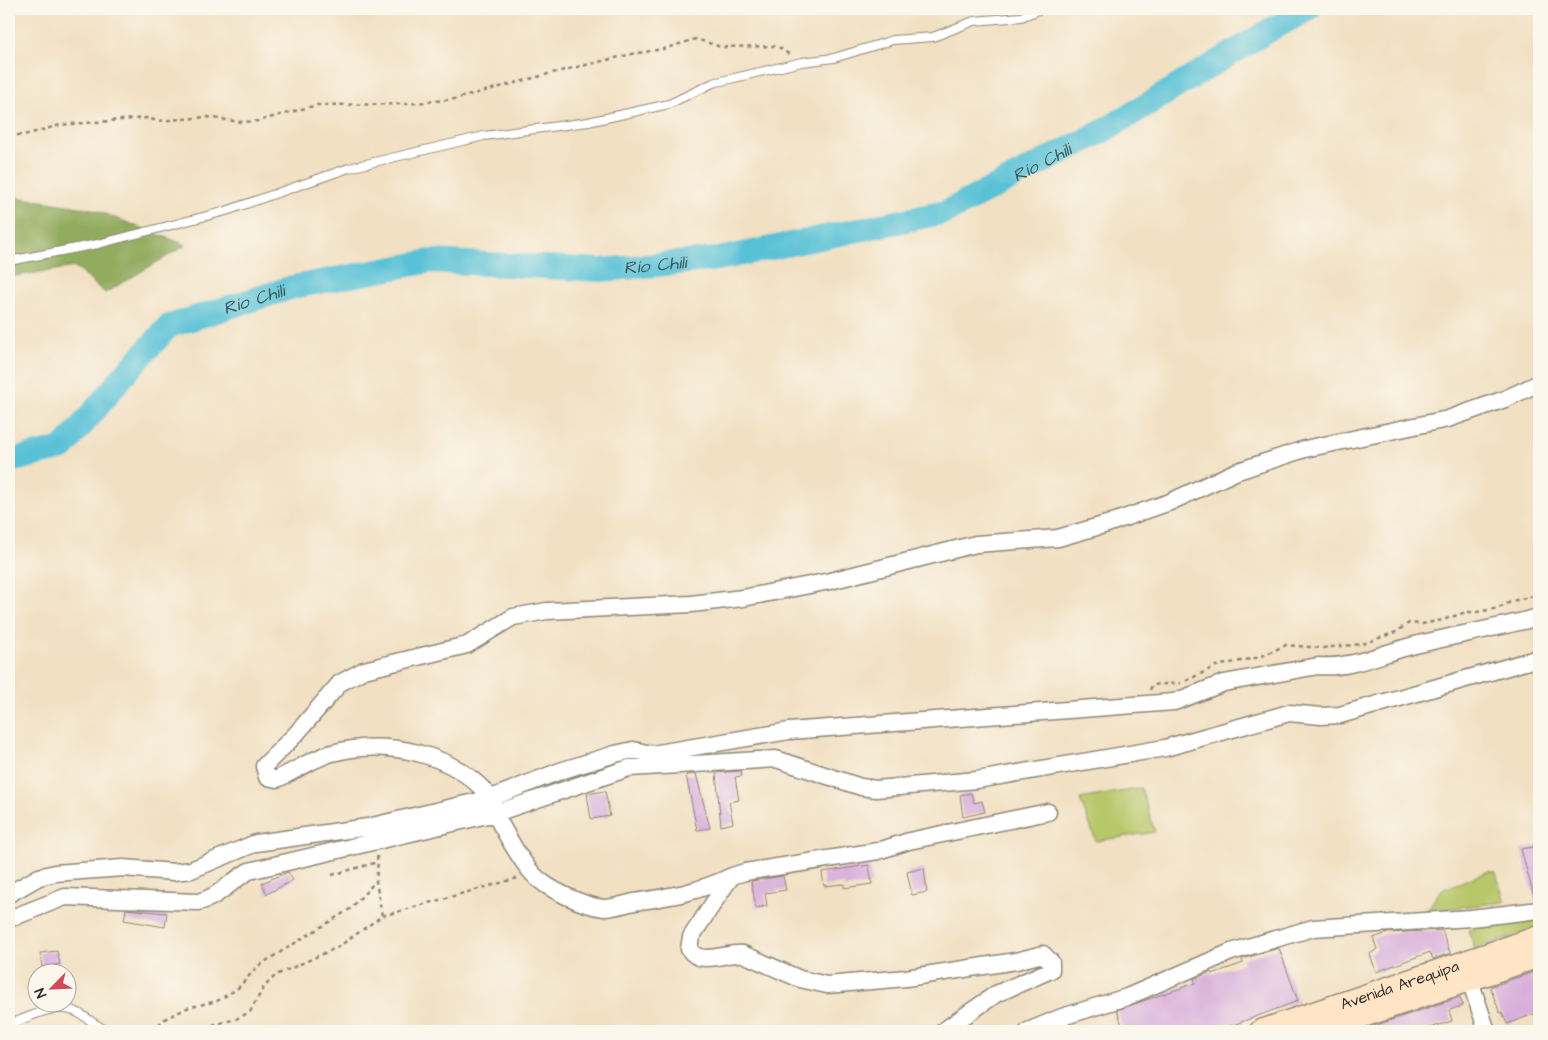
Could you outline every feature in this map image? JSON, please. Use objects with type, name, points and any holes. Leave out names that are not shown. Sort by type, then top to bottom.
[{"type":"main road","name":"Avenida Arequipa","points":[[1319,1031],[1467,971],[1539,937]]},
{"type":"main road","name":"Avenida Arequipa","points":[[1264,1031],[1467,971],[1539,956]]},
{"type":"street","points":[[1048,812],[909,841],[878,851],[761,869],[732,876],[705,889],[687,894],[604,908],[562,893],[533,874],[499,822],[493,805],[477,782],[455,767],[390,747],[355,748],[330,754],[277,779],[267,777],[264,766],[296,734],[340,683],[364,670],[467,645],[513,617],[547,611],[691,604],[743,598],[830,581],[976,544],[1058,538],[1107,524],[1170,502],[1235,472],[1305,449],[1448,419],[1505,400],[1539,384]]},
{"type":"street","points":[[9,894],[39,877],[55,873],[124,868],[174,872],[192,870],[256,843],[368,827],[493,805],[560,771],[633,750],[652,754],[788,731],[1174,702],[1224,682],[1318,666],[1331,667],[1366,661],[1414,645],[1495,629],[1539,617]]},
{"type":"street","points":[[9,919],[65,897],[198,902],[208,900],[233,880],[250,871],[288,860],[313,857],[372,843],[493,805],[629,768],[734,760],[776,759],[861,787],[876,789],[977,780],[1165,748],[1289,713],[1321,716],[1340,715],[1539,658]]},
{"type":"street","points":[[732,876],[691,937],[689,949],[696,956],[704,959],[734,953],[743,954],[800,979],[827,985],[906,978],[1016,961],[1035,954],[1043,954],[1051,962],[1051,970],[996,994],[943,1031]]},
{"type":"street","points":[[1028,1031],[1062,1017],[1127,997],[1231,952],[1313,928],[1471,918],[1539,910]]},
{"type":"street","points":[[1467,971],[1487,1031]]},
{"type":"lane","points":[[9,261],[98,244],[226,211],[349,168],[484,136],[588,122],[669,104],[713,83],[802,62],[834,58],[893,40],[932,37],[974,21],[1021,17],[1041,9]]},
{"type":"lane","points":[[9,1024],[46,1010],[63,1008],[75,1012],[109,1031]]},
{"type":"path","points":[[9,136],[28,134],[60,125],[146,118],[158,121],[207,117],[240,122],[258,121],[317,105],[407,104],[455,99],[552,72],[663,49],[696,39],[721,47],[777,46],[802,62]]},
{"type":"path","points":[[1144,705],[1152,685],[1182,683],[1216,666],[1260,657],[1286,644],[1322,648],[1362,644],[1396,632],[1409,623],[1422,624],[1443,620],[1466,612],[1499,608],[1512,602],[1539,595]]},
{"type":"path","points":[[372,843],[378,862],[376,881],[382,916]]},
{"type":"path","points":[[332,875],[378,862]]},
{"type":"path","points":[[188,1031],[236,1019],[250,1012],[264,987],[276,975],[338,947],[382,916],[533,874]]},
{"type":"path","points":[[153,1031],[163,1020],[188,1008],[217,1001],[237,989],[266,960],[350,909],[376,881]]},
{"type":"green space","points":[[9,196],[92,209],[186,245],[105,293],[75,267],[9,277]]},
{"type":"green space","points":[[1141,788],[1155,832],[1096,841],[1080,799]]},
{"type":"green space","points":[[1489,871],[1496,873],[1505,902],[1426,911],[1441,890]]},
{"type":"green space","points":[[1539,919],[1539,928],[1475,949],[1468,930]]},
{"type":"building","points":[[741,771],[742,776],[735,777],[739,800],[729,802],[733,823],[721,826],[716,773]]},
{"type":"building","points":[[696,774],[710,828],[697,830],[686,775]]},
{"type":"building","points":[[605,791],[610,816],[591,819],[587,794]]},
{"type":"building","points":[[971,793],[974,803],[982,801],[985,812],[963,817],[960,795]]},
{"type":"building","points":[[1539,846],[1539,900],[1535,900],[1521,849]]},
{"type":"building","points":[[869,865],[872,884],[844,888],[844,884],[824,886],[822,872]]},
{"type":"building","points":[[924,868],[927,892],[912,895],[907,872]]},
{"type":"building","points":[[288,872],[293,880],[267,894],[262,883]]},
{"type":"building","points":[[783,876],[786,890],[765,893],[767,906],[756,908],[751,881]]},
{"type":"building","points":[[126,909],[167,913],[165,927],[124,920]]},
{"type":"building","points":[[1442,930],[1450,953],[1433,959],[1430,952],[1376,972],[1370,954],[1377,949],[1373,938],[1388,933]]},
{"type":"building","points":[[1279,948],[1298,1001],[1217,1031],[1124,1031],[1117,1010],[1195,983],[1194,979],[1243,963],[1242,959]]},
{"type":"building","points":[[57,951],[60,962],[41,962],[40,953]]},
{"type":"building","points":[[1539,970],[1539,1012],[1507,1024],[1502,1012],[1500,1013],[1490,987]]},
{"type":"building","points":[[1460,997],[1463,1006],[1449,1010],[1452,1021],[1430,1028],[1431,1031],[1376,1031],[1374,1026]]},
{"type":"waterway","name":"Río Chili","points":[[9,461],[63,448],[124,375],[169,326],[293,287],[431,261],[601,270],[718,259],[946,212],[1105,130],[1270,30],[1309,9]]}]
